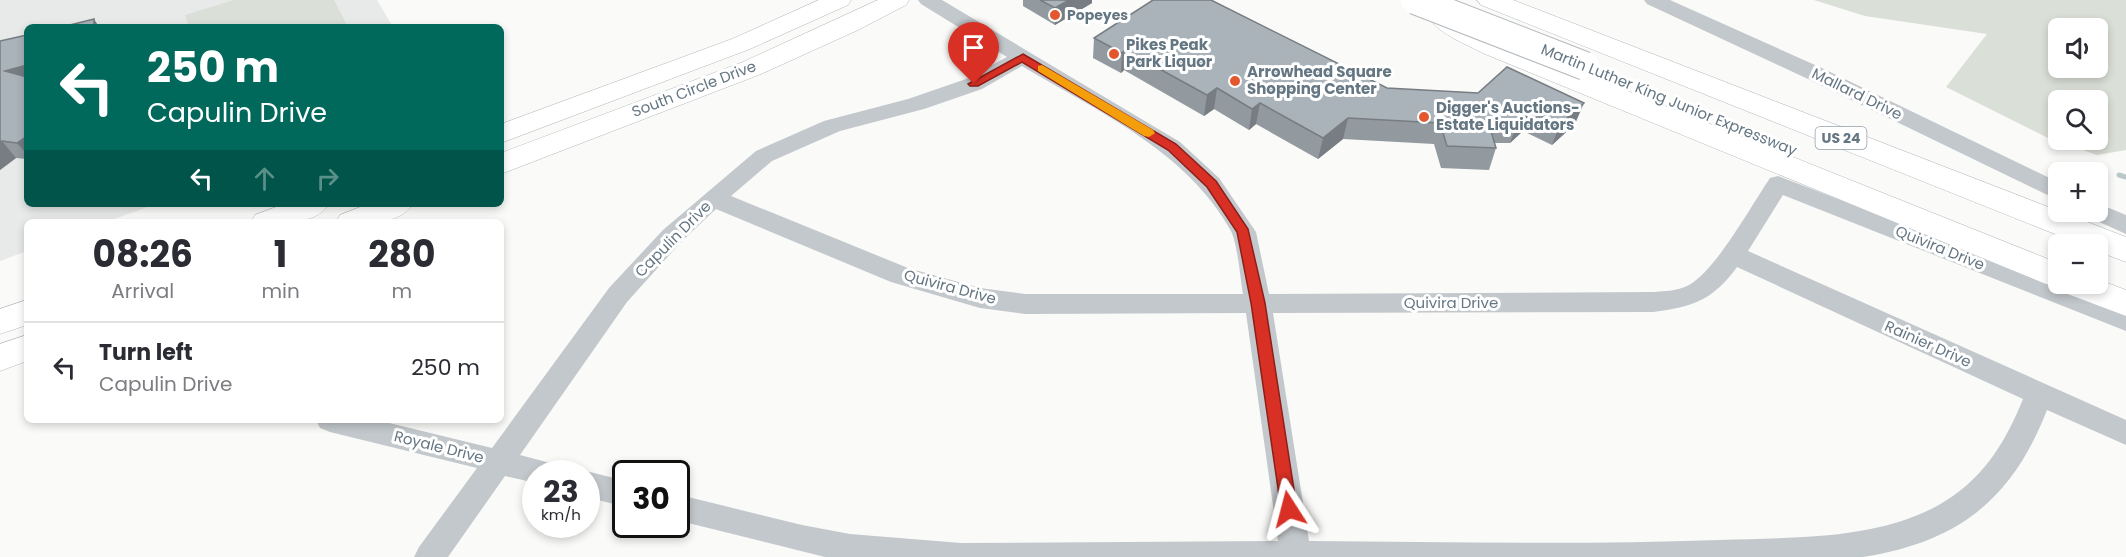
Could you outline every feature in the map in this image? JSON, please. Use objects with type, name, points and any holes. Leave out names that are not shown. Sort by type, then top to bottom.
[{"type":"highway","name":"Martin Luther King Junior Expressway","points":[[1415,0],[2048,250]]},
{"type":"highway","points":[[1424,0],[1438,15],[1464,33],[1495,48],[2048,272]]},
{"type":"highway","name":"Martin Luther King Junior Expressway","points":[[1490,0],[1552,13],[2126,248]]},
{"type":"highway","points":[[2108,275],[2126,282]]},
{"type":"highway","points":[[2103,294],[2126,303]]},
{"type":"main road","name":"South Circle Drive","points":[[504,133],[741,44],[838,0]]},
{"type":"main road","name":"South Circle Drive","points":[[504,163],[767,61],[891,4]]},
{"type":"main road","points":[[274,219],[306,207]]},
{"type":"main road","points":[[359,219],[390,207]]},
{"type":"main road","points":[[0,322],[24,313]]},
{"type":"main road","points":[[0,358],[24,349]]},
{"type":"street","points":[[928,0],[1172,147],[1211,184],[1244,232],[1258,303],[1296,556]]},
{"type":"street","name":"Mallard Drive","points":[[1654,0],[1816,74],[2048,187]]},
{"type":"street","name":"Capulin Drive","points":[[430,557],[618,295],[672,236],[713,198],[764,156],[831,126],[916,104],[974,84],[1023,57]]},
{"type":"street","name":"Quivira Drive","points":[[713,198],[900,275],[980,298],[1025,304],[1641,302],[1680,299],[1701,290],[1715,278],[1778,184],[2126,321]]},
{"type":"street","points":[[2108,216],[2126,225]]},
{"type":"street","name":"Rainier Drive","points":[[1731,254],[2126,433]]},
{"type":"street","points":[[690,511],[802,539],[904,554],[961,557],[1648,556],[1820,549],[1865,543],[1909,531],[1947,515],[1985,488],[2007,465],[2022,439],[2039,394]]},
{"type":"street","name":"Royale Drive","points":[[342,423],[522,467]]},
{"type":"shaded area","points":[[0,0],[377,0],[391,24],[24,24],[24,207],[148,207],[114,219],[24,219],[24,252],[0,261]]},
{"type":"shaded area","points":[[234,0],[334,0],[346,24],[188,24],[185,15]]},
{"type":"shaded area","points":[[1814,0],[2126,0],[2126,150],[2097,155],[2083,150],[2108,150],[2108,90],[2048,90],[2048,138],[1946,87],[1987,34],[1865,16]]},
{"type":"building","points":[[1040,0],[1069,0],[1055,8]]},
{"type":"building","name":"Arrowhead Square Shopping Center","points":[[1153,0],[1211,0],[1387,88],[1478,93],[1507,67],[1584,103],[1560,124],[1531,110],[1518,122],[1488,121],[1496,148],[1447,146],[1440,123],[1348,118],[1323,138],[1260,103],[1252,109],[1217,88],[1207,95],[1125,50],[1122,53],[1094,38]]},
{"type":"building","points":[[94,19],[94,24],[74,24]]},
{"type":"building","points":[[24,36],[24,66],[5,71],[24,76],[24,138],[17,143],[0,142],[0,41]]},
{"type":"waterway","points":[[2119,175],[2126,177]]},
{"type":"slow traffic","points":[[1042,69],[1149,133]]},
{"type":"place","name":"Popeyes","points":[[1055,15]]},
{"type":"place","name":"Pikes Peak Park Liquor","points":[[1114,54]]},
{"type":"place","name":"Arrowhead Square Shopping Center","points":[[1235,81]]},
{"type":"place","name":"Digger's Auctions- Estate Liquidators","points":[[1424,117]]},
{"type":"route","points":[[974,84],[1023,57],[1172,147],[1211,184],[1244,232],[1258,303],[1289,509]]}]
